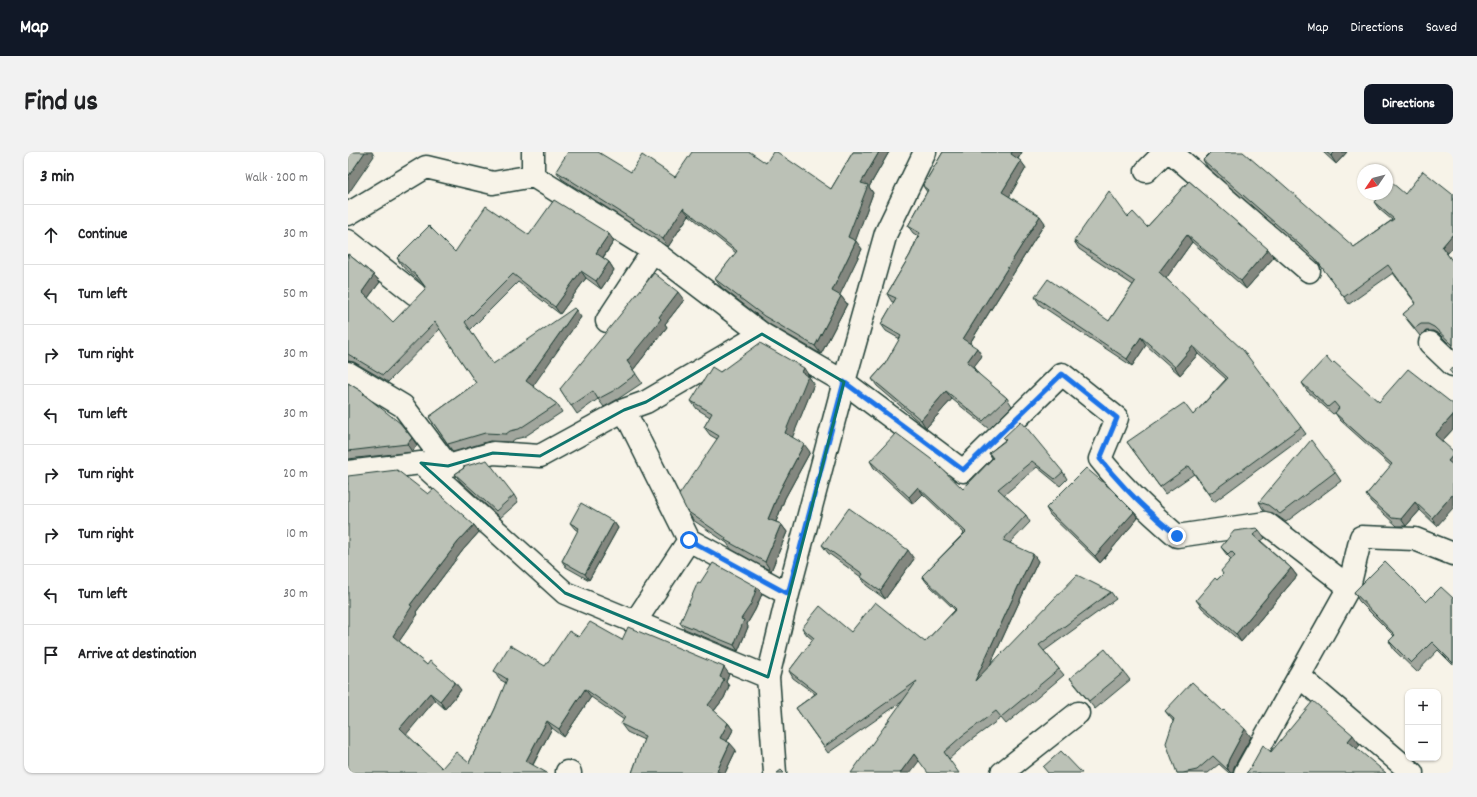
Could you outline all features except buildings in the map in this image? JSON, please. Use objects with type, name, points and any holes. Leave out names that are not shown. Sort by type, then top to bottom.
[{"type":"street","points":[[533,152],[533,176]]},
{"type":"street","points":[[774,771],[768,677],[788,594],[844,382],[886,233],[925,152]]},
{"type":"street","points":[[1146,171],[1165,152]]},
{"type":"street","points":[[1171,152],[1308,271]]},
{"type":"street","points":[[348,214],[426,167],[493,183],[533,176],[653,251],[762,334],[844,382],[963,470],[1062,374],[1117,418],[1100,459],[1114,477],[1144,508],[1177,536],[1266,523],[1349,587]]},
{"type":"street","points":[[348,241],[415,294]]},
{"type":"street","points":[[608,321],[653,251]]},
{"type":"street","points":[[348,472],[421,463],[448,466],[493,453],[540,456],[624,410],[646,402],[762,334]]},
{"type":"street","points":[[1430,343],[1453,365]]},
{"type":"street","points":[[348,373],[404,406],[448,466]]},
{"type":"street","points":[[624,410],[689,540],[788,594]]},
{"type":"street","points":[[421,463],[565,593],[768,677]]},
{"type":"street","points":[[1245,773],[1349,587],[1361,537],[1415,539],[1453,554]]},
{"type":"street","points":[[635,622],[689,540]]},
{"type":"street","points":[[1299,676],[1412,773]]},
{"type":"street","points":[[1006,772],[1078,714]]},
{"type":"highlighted area","points":[[762,334],[844,382],[768,677],[565,593],[421,463],[448,466],[493,453],[540,456],[624,410],[646,402]]},
{"type":"route","points":[[689,540],[788,594],[844,382],[963,470],[1062,374],[1117,418],[1100,459],[1114,477],[1144,508],[1177,536]]}]
